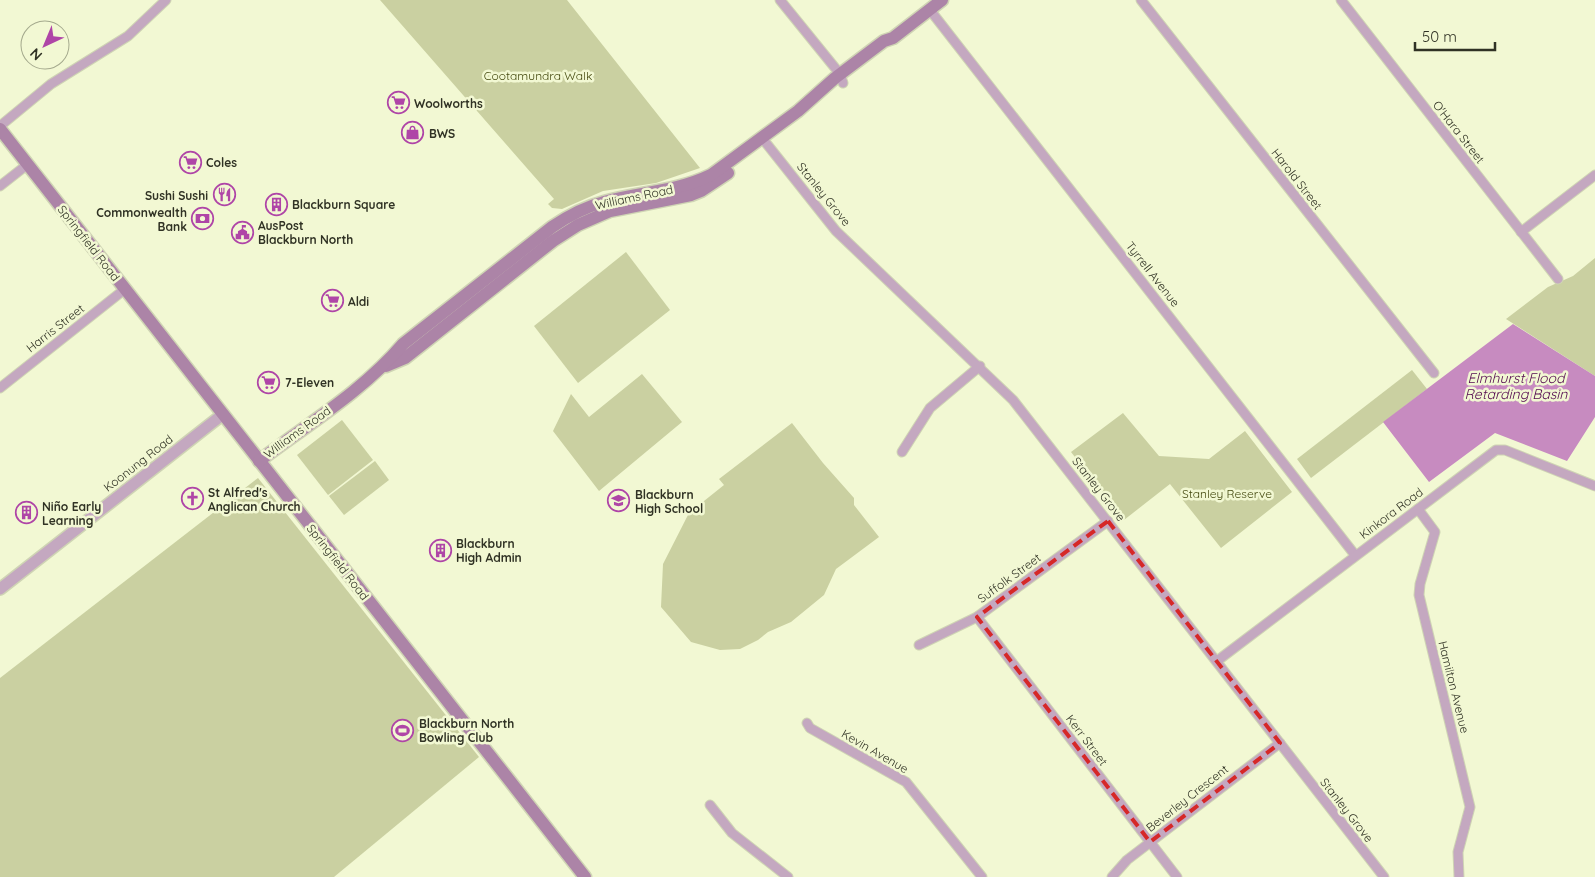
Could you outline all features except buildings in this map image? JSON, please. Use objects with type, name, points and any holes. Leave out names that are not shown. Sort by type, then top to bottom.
[{"type":"main road","name":"Williams Road","points":[[463,305],[497,285],[553,241],[592,218],[628,207],[671,201],[713,178],[800,113],[845,75],[888,46],[893,38],[942,0]]},
{"type":"main road","name":"Springfield Road","points":[[0,128],[585,877]]},
{"type":"main road","name":"Williams Road","points":[[259,460],[383,367],[402,344],[428,332],[463,305],[501,268],[552,227],[577,212],[603,202],[698,187]]},
{"type":"main road","points":[[497,285],[501,268]]},
{"type":"street","points":[[0,128],[51,84],[128,36],[165,0]]},
{"type":"street","points":[[780,0],[813,44],[845,75]]},
{"type":"street","name":"Harold Street","points":[[1141,0],[1434,373]]},
{"type":"street","name":"O'Hara Street","points":[[1341,0],[1558,279]]},
{"type":"street","name":"Tyrrell Avenue","points":[[930,10],[1355,555]]},
{"type":"street","name":"Stanley Grove","points":[[764,140],[836,231],[980,366],[1013,400],[1384,877]]},
{"type":"street","points":[[0,186],[28,164]]},
{"type":"street","points":[[1521,232],[1595,175]]},
{"type":"street","name":"Harris Street","points":[[0,388],[125,289]]},
{"type":"street","points":[[902,452],[930,408],[980,366]]},
{"type":"street","name":"Koonung Road","points":[[0,589],[222,414]]},
{"type":"street","name":"Kinkora Road","points":[[1217,661],[1496,450],[1505,450],[1595,486]]},
{"type":"street","name":"Hamilton Avenue","points":[[1418,509],[1436,532],[1420,584],[1419,595],[1470,807],[1458,852],[1459,877]]},
{"type":"street","name":"Suffolk Street","points":[[919,645],[977,617],[1108,521]]},
{"type":"street","name":"Kerr Street","points":[[977,617],[1177,877]]},
{"type":"street","name":"Kevin Avenue","points":[[807,723],[810,728],[906,782],[982,877]]},
{"type":"street","name":"Beverley Crescent","points":[[1112,877],[1127,860],[1280,743]]},
{"type":"street","points":[[710,805],[732,833],[788,877]]},
{"type":"highlighted area","points":[[1108,521],[1280,743],[1150,842],[977,617]]},
{"type":"green space","name":"Cootamundra Walk","points":[[380,0],[567,0],[700,168],[656,183],[603,191],[562,209],[552,208],[548,204],[554,199]]},
{"type":"green space","points":[[626,252],[670,310],[578,383],[534,326]]},
{"type":"green space","points":[[1595,258],[1595,376],[1506,319],[1548,287],[1573,276]]},
{"type":"green space","points":[[1412,370],[1427,389],[1311,478],[1297,459]]},
{"type":"green space","points":[[642,374],[682,422],[599,491],[553,431],[571,394],[589,417]]},
{"type":"green space","name":"Stanley Reserve","points":[[1123,413],[1159,456],[1209,459],[1245,431],[1292,492],[1221,548],[1170,484],[1124,520],[1071,452]]},
{"type":"green space","points":[[342,420],[373,460],[328,495],[297,455]]},
{"type":"green space","points":[[792,423],[823,463],[854,498],[854,505],[879,537],[836,569],[824,595],[791,622],[768,632],[758,640],[740,649],[720,650],[691,642],[661,607],[663,564],[689,513],[724,485],[719,479]]},
{"type":"green space","points":[[375,461],[389,480],[344,515],[329,496]]},
{"type":"green space","points":[[258,478],[479,757],[334,877],[0,877],[0,678]]},
{"type":"water","name":"Elmhurst Flood Retarding Basin","points":[[1513,324],[1595,376],[1595,417],[1567,461],[1495,433],[1429,482],[1383,422]]},
{"type":"place","name":"Woolworths","points":[[398,103]]},
{"type":"place","name":"BWS","points":[[413,133]]},
{"type":"place","name":"Coles","points":[[190,162]]},
{"type":"place","name":"Sushi Sushi","points":[[224,195]]},
{"type":"place","name":"Blackburn Square","points":[[276,204]]},
{"type":"place","name":"Commonwealth Bank","points":[[203,219]]},
{"type":"place","name":"AusPost Blackburn North","points":[[242,232]]},
{"type":"place","name":"Aldi","points":[[332,301]]},
{"type":"place","name":"7-Eleven","points":[[269,382]]},
{"type":"place","name":"St Alfred's Anglican Church","points":[[192,499]]},
{"type":"place","name":"Blackburn High School","points":[[619,501]]},
{"type":"place","name":"Niño Early Learning","points":[[26,513]]},
{"type":"place","name":"Blackburn High Admin","points":[[440,550]]},
{"type":"place","name":"Blackburn North Bowling Club","points":[[403,730]]}]
